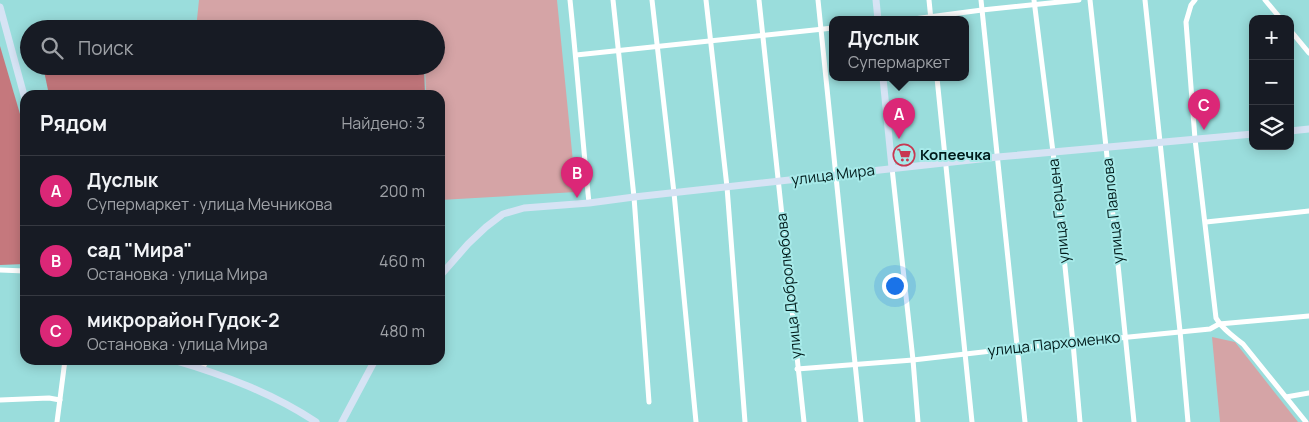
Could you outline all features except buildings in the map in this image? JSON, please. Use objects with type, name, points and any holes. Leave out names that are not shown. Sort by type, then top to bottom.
[{"type":"main road","points":[[876,0],[878,16]]},
{"type":"main road","points":[[0,7],[23,90]]},
{"type":"main road","points":[[883,81],[892,168]]},
{"type":"main road","points":[[1294,130],[1309,129]]},
{"type":"main road","name":"улица Мира","points":[[445,270],[486,227],[503,214],[524,208],[589,203],[634,196],[778,182],[892,168],[1249,134]]},
{"type":"main road","points":[[189,365],[266,393],[302,412],[316,422]]},
{"type":"main road","points":[[342,422],[372,365]]},
{"type":"street","points":[[570,0],[589,203]]},
{"type":"street","points":[[613,0],[634,196],[649,402]]},
{"type":"street","points":[[652,0],[674,193],[696,422]]},
{"type":"street","points":[[706,0],[727,187],[745,422]]},
{"type":"street","name":"улица Добролюбова","points":[[759,0],[804,422]]},
{"type":"street","points":[[818,0],[861,422]]},
{"type":"street","points":[[929,0],[931,16]]},
{"type":"street","points":[[981,0],[1025,422]]},
{"type":"street","points":[[948,16],[1034,2],[1079,0]]},
{"type":"street","name":"улица Павлова","points":[[1090,0],[1134,422]]},
{"type":"street","points":[[1146,0],[1188,422]]},
{"type":"street","points":[[1195,0],[1191,5],[1186,22],[1195,139],[1216,318],[1219,324],[1243,344],[1306,422]]},
{"type":"street","points":[[1265,0],[1278,15]]},
{"type":"street","name":"улица Герцена","points":[[1034,2],[1053,152],[1080,422]]},
{"type":"street","points":[[576,55],[829,29]]},
{"type":"street","points":[[1294,35],[1309,53]]},
{"type":"street","points":[[937,81],[972,422]]},
{"type":"street","points":[[892,168],[918,422]]},
{"type":"street","points":[[1206,222],[1309,211]]},
{"type":"street","points":[[0,270],[20,271]]},
{"type":"street","name":"улица Пархоменко","points":[[797,369],[913,360],[1126,336],[1210,329],[1219,324],[1309,316]]},
{"type":"street","points":[[58,422],[64,365]]},
{"type":"street","points":[[202,369],[204,365]]},
{"type":"street","points":[[1286,397],[1309,393]]},
{"type":"street","points":[[0,400],[49,398],[60,400]]},
{"type":"shaded area","points":[[199,0],[557,0],[576,192],[445,200],[445,90],[426,90],[425,75],[445,75],[445,20],[197,20]]},
{"type":"shaded area","points":[[0,46],[20,114],[20,264],[0,265]]},
{"type":"shaded area","points":[[45,75],[424,75],[425,90],[48,90]]},
{"type":"shaded area","points":[[1212,337],[1235,342],[1298,422],[1220,422]]},
{"type":"place","name":"микрорайон Гудок-2","points":[[1204,130]]},
{"type":"place","name":"Дуслык","points":[[899,139]]},
{"type":"place","name":"Копеечка","points":[[904,155]]},
{"type":"place","name":"сад \"Мира\"","points":[[577,198]]}]
